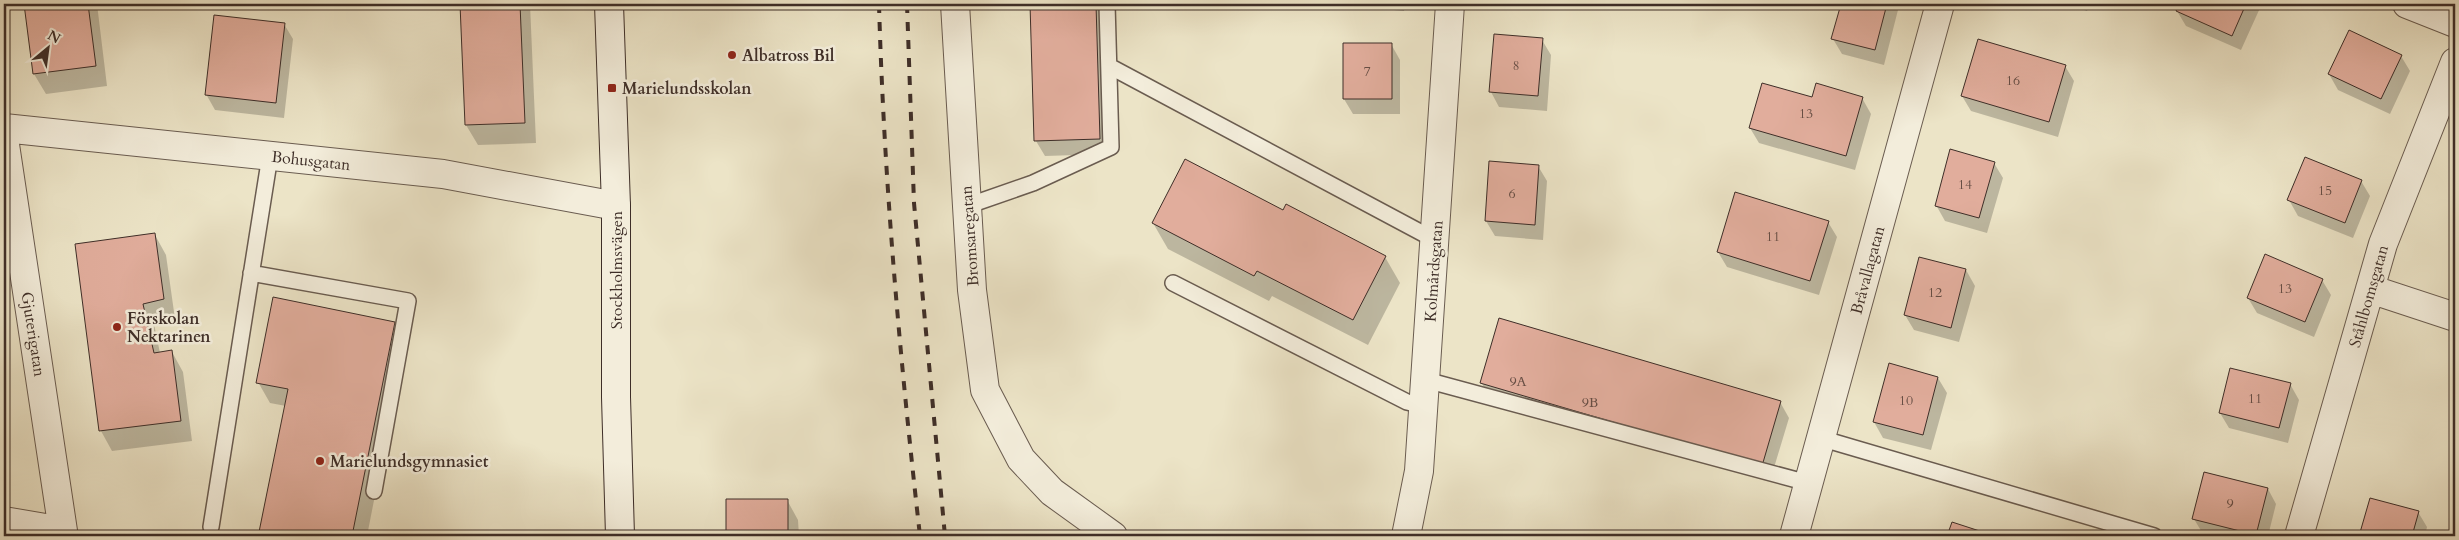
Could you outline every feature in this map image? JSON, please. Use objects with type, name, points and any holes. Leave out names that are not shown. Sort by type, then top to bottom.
[{"type":"street","name":"Stockholmsvägen","points":[[609,4],[616,206],[616,398],[620,536]]},
{"type":"street","name":"Bromsaregatan","points":[[955,4],[972,290],[985,390],[1021,459],[1052,492],[1113,536]]},
{"type":"street","name":"Kolmårdsgatan","points":[[1406,536],[1419,471],[1450,4]]},
{"type":"street","name":"Bråvallagatan","points":[[1794,536],[1940,4]]},
{"type":"street","points":[[2407,4],[2455,23]]},
{"type":"street","name":"Ståhlbomsgatan","points":[[2300,536],[2382,244],[2455,62]]},
{"type":"street","name":"Bohusgatan","points":[[4,128],[443,174],[616,206]]},
{"type":"street","name":"Gjuterigatan","points":[[4,138],[65,534]]},
{"type":"street","points":[[2370,289],[2455,317]]},
{"type":"street","points":[[4,521],[65,534]]},
{"type":"lane","points":[[967,206],[1032,183],[1111,147],[1107,4]]},
{"type":"lane","points":[[1109,66],[1435,240]]},
{"type":"lane","points":[[211,527],[270,156]]},
{"type":"lane","points":[[251,273],[408,301],[374,491]]},
{"type":"lane","points":[[1173,283],[1406,402],[1425,393],[1808,483]]},
{"type":"lane","points":[[1820,438],[2154,536]]},
{"type":"building","points":[[24,4],[88,4],[96,66],[33,74]]},
{"type":"building","points":[[460,4],[520,4],[525,123],[465,125]]},
{"type":"building","points":[[1030,4],[1096,4],[1100,139],[1034,141]]},
{"type":"building","points":[[1841,4],[1887,4],[1875,50],[1831,39]]},
{"type":"building","points":[[2179,4],[2246,4],[2232,36],[2176,11]]},
{"type":"building","points":[[214,15],[285,23],[276,103],[205,95]]},
{"type":"building","points":[[2349,30],[2402,55],[2381,99],[2328,74]]},
{"type":"building","points":[[1494,34],[1543,38],[1538,96],[1489,92]]},
{"type":"building","points":[[1978,39],[2066,65],[2049,122],[1961,96]]},
{"type":"building","points":[[1343,43],[1392,43],[1392,99],[1343,99]]},
{"type":"building","points":[[1762,83],[1812,97],[1816,83],[1863,97],[1846,156],[1749,128]]},
{"type":"building","points":[[1950,149],[1995,162],[1979,218],[1935,206]]},
{"type":"building","points":[[2305,157],[2362,180],[2345,223],[2287,200]]},
{"type":"building","points":[[1185,159],[1283,210],[1286,204],[1386,256],[1353,320],[1257,271],[1254,276],[1152,223]]},
{"type":"building","points":[[1489,161],[1539,165],[1535,225],[1485,221]]},
{"type":"building","points":[[1735,192],[1829,221],[1810,281],[1717,252]]},
{"type":"building","name":"Förskolan Nektarinen","points":[[155,233],[164,299],[143,304],[154,353],[172,350],[181,421],[99,431],[75,244]]},
{"type":"building","points":[[2265,254],[2323,279],[2305,322],[2247,298]]},
{"type":"building","points":[[1919,257],[1966,269],[1951,328],[1904,315]]},
{"type":"building","name":"Marielundsgymnasiet","points":[[273,297],[395,322],[352,536],[278,536],[259,532],[288,389],[256,383]]},
{"type":"building","points":[[1499,318],[1781,401],[1762,466],[1480,383]]},
{"type":"building","points":[[1889,363],[1938,377],[1923,435],[1873,422]]},
{"type":"building","points":[[2230,368],[2291,383],[2279,428],[2219,413]]},
{"type":"building","points":[[2204,472],[2268,488],[2256,535],[2192,519]]},
{"type":"building","points":[[2370,498],[2419,511],[2412,536],[2359,536]]},
{"type":"building","points":[[726,499],[788,499],[788,536],[726,536]]},
{"type":"building","points":[[1952,522],[1995,536],[1947,536]]},
{"type":"railway","points":[[879,4],[881,71],[894,270],[920,536]]},
{"type":"railway","points":[[907,4],[914,203],[945,536]]},
{"type":"place","name":"Albatross Bil","points":[[732,55]]},
{"type":"place","name":"Marielundsskolan","points":[[612,88]]},
{"type":"place","name":"Förskolan Nektarinen","points":[[117,327]]},
{"type":"place","name":"Marielundsgymnasiet","points":[[320,461]]}]
